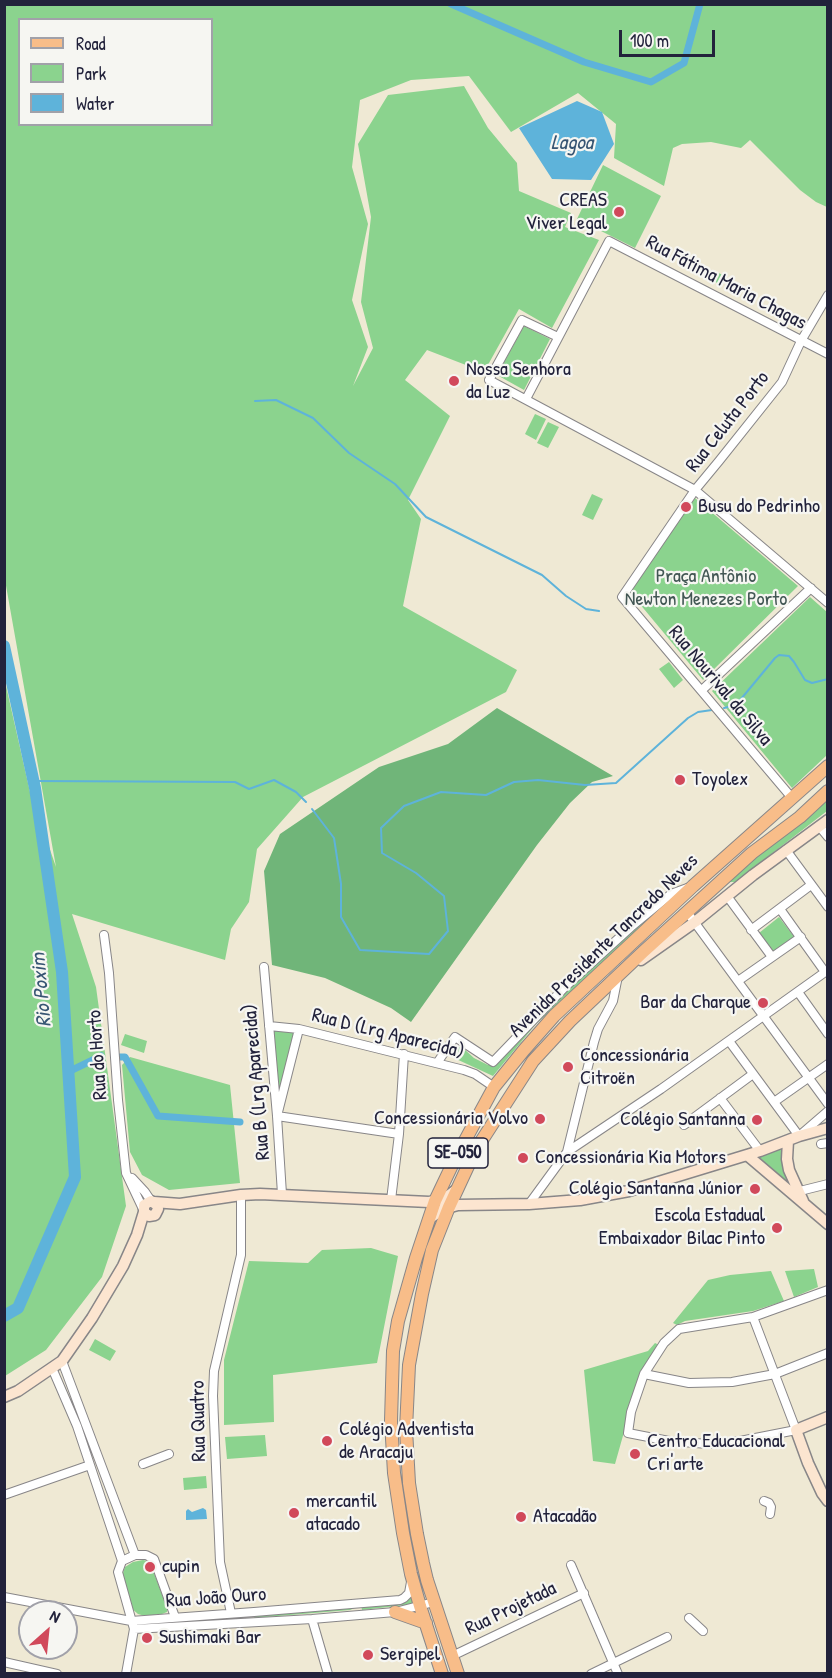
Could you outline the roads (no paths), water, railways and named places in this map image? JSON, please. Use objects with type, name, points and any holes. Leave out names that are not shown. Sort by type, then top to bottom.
[{"type":"main road","name":"Avenida Presidente Tancredo Neves","points":[[442,1674],[411,1574],[394,1473],[391,1421],[393,1351],[398,1321],[435,1202],[455,1159],[494,1087],[554,1016],[693,886],[828,766]]},
{"type":"main road","name":"Avenida Presidente Tancredo Neves","points":[[458,1674],[427,1580],[417,1534],[409,1483],[406,1418],[409,1365],[422,1294],[432,1250],[456,1190],[475,1150],[533,1061],[570,1021],[618,975],[691,917],[752,853],[800,817],[828,791]]},
{"type":"main road","points":[[395,1612],[426,1623]]},
{"type":"street","name":"Rua Fátima Maria Chagas","points":[[558,337],[609,241],[828,354]]},
{"type":"street","name":"Rua Celuta Porto","points":[[622,597],[695,490],[780,385],[801,341],[828,295]]},
{"type":"street","points":[[526,399],[558,337],[521,320],[489,380],[695,490],[828,603]]},
{"type":"street","points":[[702,690],[811,588]]},
{"type":"street","name":"Rua Nourival da Silva","points":[[622,597],[792,798]]},
{"type":"street","points":[[828,837],[823,823],[727,896],[691,917],[828,1104]]},
{"type":"street","points":[[786,850],[828,907]]},
{"type":"street","points":[[751,930],[811,885]]},
{"type":"street","points":[[437,1063],[455,1037],[494,1062],[565,987],[631,927],[671,894],[693,886]]},
{"type":"street","points":[[727,896],[772,957]]},
{"type":"street","points":[[529,1204],[567,1152],[661,1089],[826,971],[780,909]]},
{"type":"street","name":"Rua do Horto","points":[[104,935],[126,1173],[145,1192],[150,1209]]},
{"type":"street","points":[[738,981],[801,937]]},
{"type":"street","name":"Rua B (Lrg Aparecida)","points":[[264,967],[282,1194]]},
{"type":"street","points":[[567,1152],[594,1042],[598,1029],[614,1001],[618,975]]},
{"type":"street","points":[[798,992],[824,1022],[828,1034]]},
{"type":"street","name":"Rua D (Lrg Aparecida)","points":[[269,1026],[299,1029],[469,1071],[494,1087]]},
{"type":"street","points":[[299,1029],[277,1116],[399,1134]]},
{"type":"street","points":[[729,1041],[774,1102],[794,1138]]},
{"type":"street","points":[[391,1200],[399,1134],[404,1054]]},
{"type":"street","points":[[774,1102],[828,1064]]},
{"type":"street","points":[[684,1125],[753,1074]]},
{"type":"street","points":[[720,1098],[760,1151]]},
{"type":"street","points":[[795,1193],[787,1159],[794,1138],[828,1111]]},
{"type":"street","points":[[574,1125],[578,1133],[586,1138]]},
{"type":"street","points":[[429,1219],[458,1204],[529,1204],[580,1200],[629,1191],[828,1128]]},
{"type":"street","points":[[747,1155],[795,1193],[804,1204],[828,1224]]},
{"type":"street","points":[[795,1193],[828,1184]]},
{"type":"street","points":[[4,1397],[18,1391],[62,1361],[113,1285],[150,1209],[241,1195],[282,1194],[435,1202],[444,1199],[456,1190]]},
{"type":"street","name":"Rua Quatro","points":[[231,1613],[220,1562],[213,1396],[214,1371],[242,1256],[241,1195]]},
{"type":"street","points":[[828,1290],[753,1317],[679,1329],[664,1343],[644,1374],[631,1412],[627,1433],[669,1441],[708,1444],[740,1441],[796,1430],[828,1417]]},
{"type":"street","points":[[753,1317],[808,1463],[828,1501]]},
{"type":"street","points":[[644,1374],[679,1382],[732,1382],[775,1374],[828,1353]]},
{"type":"street","points":[[62,1361],[90,1465],[122,1561],[118,1572],[134,1629],[126,1674]]},
{"type":"street","points":[[52,1368],[81,1425],[135,1555]]},
{"type":"street","points":[[143,1464],[169,1455]]},
{"type":"street","points":[[4,1496],[90,1465]]},
{"type":"street","points":[[764,1501],[771,1507],[770,1514]]},
{"type":"street","points":[[122,1561],[135,1555],[146,1555],[154,1559],[175,1617]]},
{"type":"street","points":[[571,1565],[618,1674]]},
{"type":"street","name":"Rua João Ouro","points":[[4,1597],[131,1620],[359,1604],[404,1598],[410,1589],[411,1574]]},
{"type":"street","name":"Rua Projetada","points":[[453,1656],[584,1593]]},
{"type":"street","name":"Rua João Ouro","points":[[134,1629],[395,1612],[434,1602]]},
{"type":"street","points":[[359,1604],[361,1608],[359,1614]]},
{"type":"street","points":[[254,1612],[252,1618],[255,1622]]},
{"type":"street","points":[[689,1618],[703,1631]]},
{"type":"street","points":[[312,1619],[328,1674]]},
{"type":"street","points":[[591,1674],[667,1637]]},
{"type":"street","points":[[4,1662],[57,1674]]},
{"type":"water","name":"Lagoa","points":[[577,101],[602,112],[614,144],[591,180],[552,179],[519,128]]},
{"type":"water","points":[[203,1508],[206,1510],[207,1519],[186,1520],[188,1509],[192,1512]]},
{"type":"waterway","points":[[451,4],[584,62],[651,82],[684,63],[700,4]]},
{"type":"waterway","points":[[255,401],[276,400],[313,418],[349,453],[395,484],[426,517],[542,575],[566,596],[586,609],[599,611]]},
{"type":"waterway","name":"Rio Poxim","points":[[4,646],[35,788],[62,972],[75,1177],[18,1308],[4,1316]]},
{"type":"waterway","points":[[724,708],[732,706],[741,699],[779,655],[789,656],[805,680],[812,683],[828,679]]},
{"type":"waterway","points":[[312,809],[334,838],[341,884],[341,917],[360,950],[429,954],[448,931],[444,896],[416,873],[382,853],[381,828],[404,806],[441,792],[486,795],[514,782],[538,780],[585,785],[616,783],[688,718],[698,712],[712,710]]},
{"type":"waterway","points":[[33,781],[235,782],[249,789],[274,780],[296,792],[306,802]]},
{"type":"waterway","points":[[68,1072],[101,1056]]},
{"type":"waterway","points":[[120,1057],[125,1057],[158,1116],[240,1122]]},
{"type":"place","name":"CREAS Viver Legal","points":[[619,212]]},
{"type":"place","name":"Nossa Senhora da Luz","points":[[454,381]]},
{"type":"place","name":"Busu do Pedrinho","points":[[686,507]]},
{"type":"place","name":"Toyolex","points":[[680,780]]},
{"type":"place","name":"Bar da Charque","points":[[763,1003]]},
{"type":"place","name":"Concessionária Citroën","points":[[568,1067]]},
{"type":"place","name":"Concessionária Volvo","points":[[540,1119]]},
{"type":"place","name":"Colégio Santanna","points":[[757,1120]]},
{"type":"place","name":"Concessionária Kia Motors","points":[[523,1158]]},
{"type":"place","name":"Colégio Santanna Júnior","points":[[755,1189]]},
{"type":"place","name":"Escola Estadual Embaixador Bilac Pinto","points":[[777,1228]]},
{"type":"place","name":"Colégio Adventista de Aracaju","points":[[327,1441]]},
{"type":"place","name":"Centro Educacional Cri'arte","points":[[635,1454]]},
{"type":"place","name":"mercantil atacado","points":[[294,1513]]},
{"type":"place","name":"Atacadão","points":[[521,1517]]},
{"type":"place","name":"cupin","points":[[150,1567]]},
{"type":"place","name":"Sushimaki Bar","points":[[147,1638]]},
{"type":"place","name":"Sergipel","points":[[368,1655]]},
{"type":"park label","name":"Praça Antônio Newton Menezes Porto","points":[[706,588]]}]
